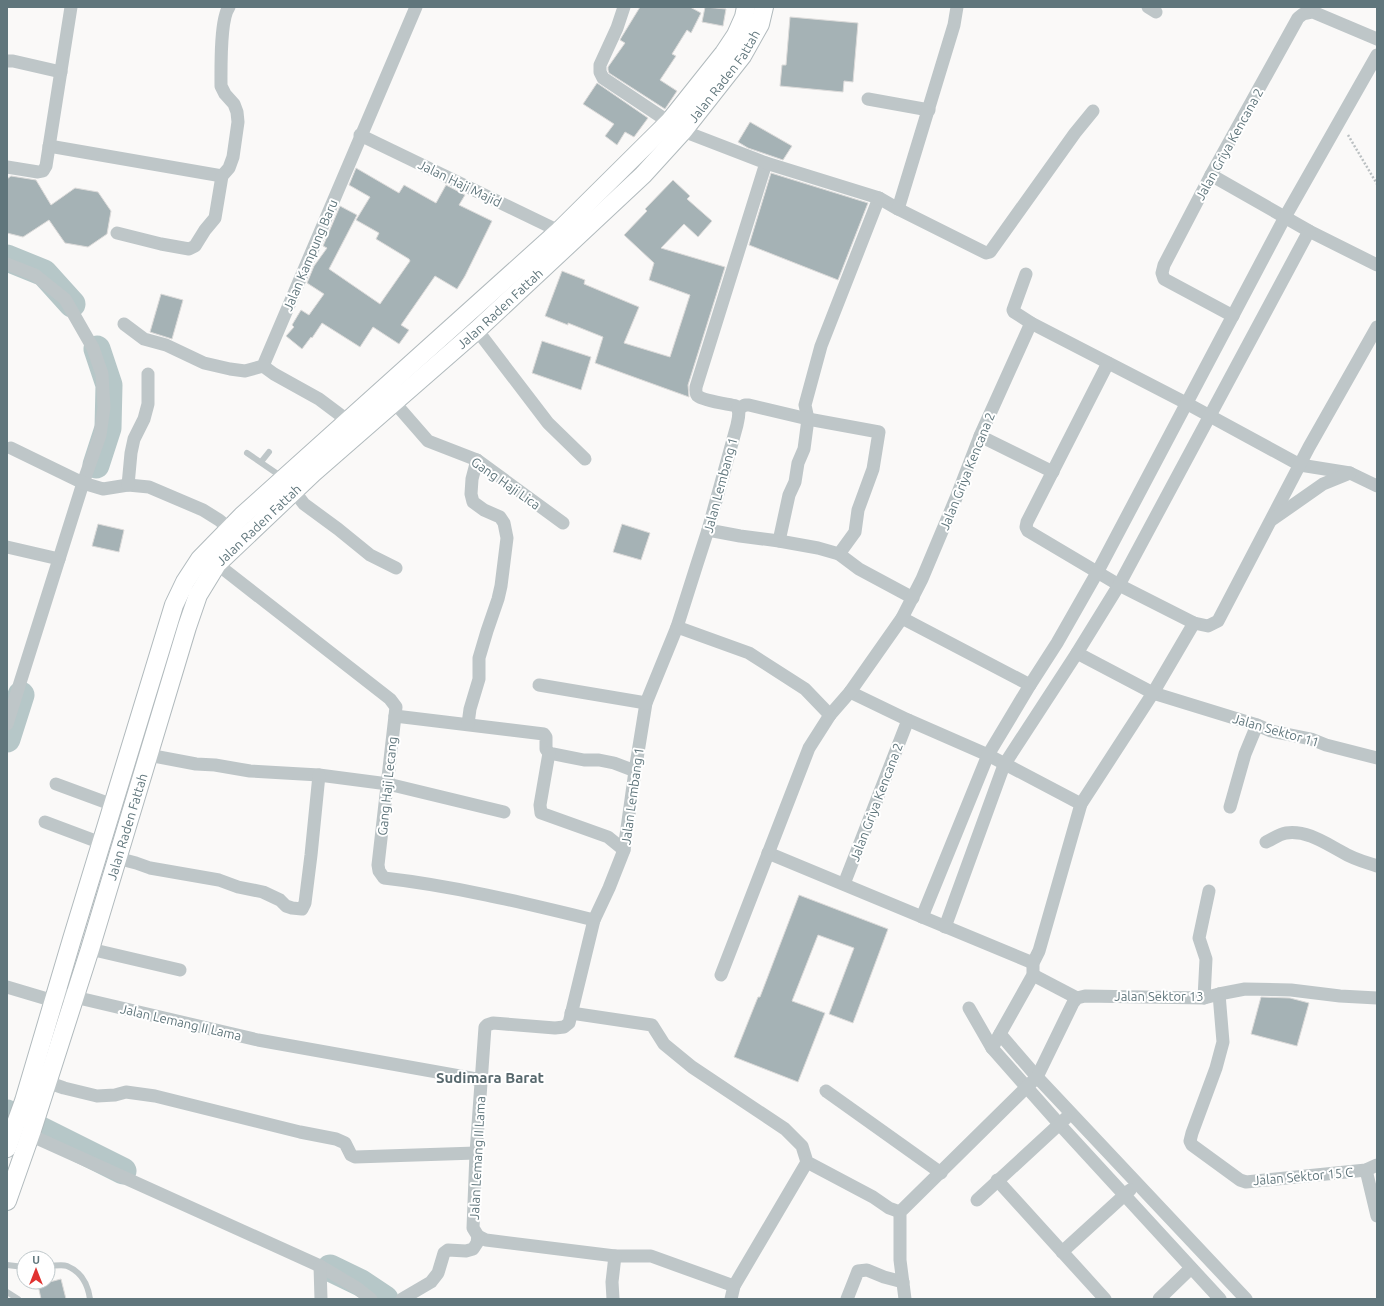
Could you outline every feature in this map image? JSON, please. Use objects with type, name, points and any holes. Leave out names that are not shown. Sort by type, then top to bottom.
[{"type":"main road","name":"Jalan Raden Fattah","points":[[32,1103],[55,997],[174,605],[185,582],[200,559],[230,528],[289,485],[394,402],[477,330],[643,175],[736,35],[744,17],[746,7]]},
{"type":"main road","name":"Jalan Raden Fattah","points":[[7,1148],[19,1130],[32,1103],[47,1082],[90,949],[187,627],[198,595],[217,564],[347,420],[676,126],[742,56],[760,24],[764,7]]},
{"type":"main road","name":"Jalan Raden Fattah","points":[[8,1198],[19,1130]]},
{"type":"street","points":[[7,167],[38,172],[44,171],[46,166],[71,7]]},
{"type":"street","points":[[117,233],[189,249],[195,246],[204,230],[215,218],[222,176],[229,168],[232,158],[238,122],[234,104],[225,94],[221,86],[225,13],[229,7]]},
{"type":"street","name":"Jalan Kampung Baru","points":[[263,366],[360,135],[416,7]]},
{"type":"street","points":[[624,7],[617,28],[600,65],[600,72],[603,78],[676,126],[766,163],[879,198],[898,210],[986,253],[990,252],[1075,133],[1093,111]]},
{"type":"street","points":[[898,210],[954,25],[957,7]]},
{"type":"street","name":"Jalan Griya Kencana 2","points":[[1233,316],[1164,279],[1162,273],[1164,265],[1211,175],[1298,18],[1303,14],[1313,12],[1377,39]]},
{"type":"street","points":[[922,916],[988,755],[1057,643],[1098,572],[1285,217],[1377,55]]},
{"type":"street","points":[[7,61],[61,72]]},
{"type":"street","points":[[868,99],[929,110]]},
{"type":"street","name":"Jalan Haji Majid","points":[[360,135],[559,231]]},
{"type":"street","points":[[49,146],[222,176]]},
{"type":"street","points":[[766,163],[696,387],[696,392],[698,396],[704,399],[736,406],[738,409],[741,406],[749,405],[808,419],[879,432],[873,469],[858,510],[855,532],[839,554]]},
{"type":"street","points":[[1211,175],[1309,231],[1377,265]]},
{"type":"street","points":[[779,541],[789,495],[795,482],[798,463],[804,449],[808,419],[805,405],[821,346],[879,198]]},
{"type":"street","points":[[945,926],[1004,765],[1077,653],[1119,585],[1309,231]]},
{"type":"street","points":[[7,264],[35,275],[65,299],[94,348],[102,374],[104,407],[100,435],[86,483],[59,559],[7,724]]},
{"type":"street","points":[[1026,274],[1013,310],[1031,323],[1211,416],[1300,465],[1350,473],[1377,486]]},
{"type":"street","name":"Jalan Griya Kencana 2","points":[[721,975],[809,748],[830,715],[850,692],[902,618],[913,598],[956,498],[980,436],[1031,323]]},
{"type":"street","points":[[124,324],[144,339],[166,345],[204,363],[244,371],[263,366],[274,374],[319,399],[347,420]]},
{"type":"street","points":[[1108,363],[1027,522],[1026,527],[1028,531],[1119,585],[1194,624],[1208,626],[1218,622],[1300,465],[1377,327]]},
{"type":"street","points":[[477,330],[548,423],[585,459]]},
{"type":"street","points":[[128,485],[134,439],[144,419],[148,404],[148,374]]},
{"type":"street","name":"Gang Haji Lica","points":[[394,402],[428,441],[477,460],[563,523]]},
{"type":"street","name":"Jalan Lembang 1","points":[[482,1080],[485,1027],[487,1025],[493,1023],[564,1028],[569,1023],[594,920],[624,850],[646,703],[677,627],[708,530],[737,425],[738,409]]},
{"type":"street","points":[[980,436],[1053,472]]},
{"type":"street","points":[[12,448],[86,483],[103,489],[128,485],[149,487],[203,510],[230,528]]},
{"type":"street","points":[[468,724],[470,709],[479,679],[479,658],[501,586],[507,538],[504,523],[500,517],[484,510],[473,502],[471,494],[472,479],[477,460]]},
{"type":"street","points":[[1270,521],[1323,484],[1350,473]]},
{"type":"street","points":[[289,485],[304,504],[338,528],[370,555],[396,568]]},
{"type":"street","points":[[708,530],[818,548],[839,554],[859,569],[913,598]]},
{"type":"street","points":[[7,547],[59,559]]},
{"type":"street","name":"Gang Haji Lecang","points":[[217,564],[390,699],[396,707],[378,865],[379,871],[384,878],[491,895],[594,920]]},
{"type":"street","points":[[902,618],[1030,685]]},
{"type":"street","points":[[992,1048],[1033,969],[1081,804],[1153,693],[1194,624]]},
{"type":"street","points":[[677,627],[749,653],[805,689],[830,715]]},
{"type":"street","points":[[1077,653],[1153,693]]},
{"type":"street","points":[[539,685],[646,703]]},
{"type":"street","points":[[850,692],[908,720],[988,755],[1004,765],[1081,804]]},
{"type":"street","name":"Jalan Sektor 11","points":[[1153,693],[1257,725],[1271,731],[1311,739],[1326,745],[1377,758]]},
{"type":"street","points":[[395,716],[544,734],[546,737],[546,749],[549,753],[540,805],[541,813],[608,837],[624,850]]},
{"type":"street","name":"Jalan Griya Kencana 2","points":[[844,884],[908,720]]},
{"type":"street","points":[[1230,807],[1245,754],[1257,725]]},
{"type":"street","points":[[549,753],[584,760],[599,760],[614,763],[635,771]]},
{"type":"street","points":[[148,755],[177,761],[250,771],[319,775],[388,784],[504,812]]},
{"type":"street","points":[[117,858],[150,868],[219,880],[238,887],[262,892],[280,900],[286,906],[302,909],[305,903],[319,775]]},
{"type":"street","points":[[56,784],[113,805]]},
{"type":"street","points":[[46,822],[101,843]]},
{"type":"street","points":[[1266,842],[1286,833],[1305,835],[1325,843],[1353,858],[1377,866]]},
{"type":"street","points":[[768,853],[945,926],[1033,969],[1077,998],[1073,1003],[1037,1078],[1027,1086],[900,1212],[900,1260],[905,1299]]},
{"type":"street","points":[[1204,998],[1206,958],[1199,938],[1209,891]]},
{"type":"street","points":[[90,949],[180,970]]},
{"type":"street","name":"Jalan Lemang II Lama","points":[[7,987],[55,997],[75,996],[258,1040],[482,1080],[476,1153],[473,1228],[478,1236],[486,1240],[615,1256],[651,1256],[734,1286]]},
{"type":"street","name":"Jalan Sektor 13","points":[[1077,998],[1085,996],[1204,998],[1245,989],[1291,990],[1340,996],[1377,998]]},
{"type":"street","name":"Jalan Sektor 15 C","points":[[1219,994],[1223,1042],[1216,1068],[1192,1133],[1190,1141],[1192,1145],[1240,1180],[1246,1182],[1372,1168]]},
{"type":"street","points":[[969,1008],[992,1048],[1059,1124],[1220,1299]]},
{"type":"street","points":[[571,1013],[652,1026],[664,1044],[692,1067],[785,1129],[802,1146],[807,1162],[873,1197],[889,1208],[900,1212]]},
{"type":"street","points":[[1000,1034],[1037,1078],[1072,1113],[1246,1299]]},
{"type":"street","points":[[47,1082],[97,1096],[115,1095],[126,1092],[155,1096],[300,1132],[336,1139],[344,1143],[350,1155],[355,1157],[476,1153]]},
{"type":"street","points":[[826,1091],[941,1173]]},
{"type":"street","points":[[977,1200],[997,1180],[1072,1113]]},
{"type":"street","points":[[19,1130],[320,1266],[357,1288],[370,1299]]},
{"type":"street","points":[[731,1299],[734,1286],[807,1162]]},
{"type":"street","points":[[1372,1168],[1377,1216]]},
{"type":"street","points":[[997,1180],[1104,1299]]},
{"type":"street","points":[[1062,1252],[1138,1183]]},
{"type":"street","points":[[402,1299],[431,1282],[438,1273],[444,1253],[448,1250],[466,1251],[473,1249],[477,1243],[478,1236]]},
{"type":"street","points":[[613,1299],[612,1282],[615,1256]]},
{"type":"street","points":[[320,1266],[322,1299]]},
{"type":"street","points":[[1159,1299],[1191,1268]]},
{"type":"street","points":[[847,1299],[858,1271],[861,1270],[867,1270],[884,1277],[903,1282]]},
{"type":"lane","points":[[261,462],[269,452]]},
{"type":"lane","points":[[247,453],[261,462],[289,485]]},
{"type":"lane","points":[[56,1266],[67,1266],[80,1275],[88,1287],[90,1299]]},
{"type":"lane","points":[[7,1292],[18,1299]]},
{"type":"path","points":[[1340,120],[1377,184]]},
{"type":"building","points":[[640,7],[690,7],[701,13],[691,33],[687,30],[672,54],[676,56],[660,80],[677,91],[665,109],[609,73],[608,70],[608,67],[625,43],[620,40]]},
{"type":"building","points":[[705,7],[726,9],[723,26],[702,22]]},
{"type":"building","points":[[790,17],[858,23],[853,82],[844,81],[843,92],[780,86],[782,65],[786,65]]},
{"type":"building","points":[[597,83],[648,118],[634,137],[625,132],[617,145],[605,136],[614,124],[583,104]]},
{"type":"building","points":[[750,122],[792,146],[783,160],[748,148],[738,142]]},
{"type":"building","points":[[356,168],[399,193],[404,185],[436,203],[446,185],[465,195],[459,205],[492,221],[457,289],[435,276],[401,325],[409,330],[399,344],[373,327],[360,347],[322,323],[312,338],[311,337],[302,349],[286,336],[294,327],[292,325],[301,310],[309,315],[324,294],[307,283],[314,266],[327,248],[323,246],[340,206],[357,215],[329,269],[380,304],[410,261],[376,239],[379,233],[356,220],[370,197],[349,185]]},
{"type":"building","points":[[771,173],[868,203],[838,280],[749,245]]},
{"type":"building","points":[[11,176],[36,180],[51,205],[75,188],[98,192],[111,211],[107,234],[88,247],[65,243],[49,220],[23,237],[7,233],[7,179]]},
{"type":"building","points":[[673,180],[690,196],[687,199],[712,221],[698,237],[684,224],[661,248],[725,267],[688,385],[689,397],[595,363],[603,337],[568,323],[568,325],[545,316],[562,271],[585,280],[584,284],[639,307],[624,343],[670,357],[690,295],[649,280],[654,263],[624,235],[647,211],[645,209]]},
{"type":"building","points":[[161,294],[183,300],[172,339],[150,332]]},
{"type":"building","points":[[542,341],[591,357],[581,390],[532,373]]},
{"type":"building","points":[[98,524],[124,530],[119,552],[92,546]]},
{"type":"building","points":[[622,524],[650,533],[641,560],[613,552]]},
{"type":"building","points":[[799,895],[888,929],[853,1023],[829,1014],[854,948],[818,935],[792,1001],[825,1013],[798,1082],[734,1057],[758,997],[760,997]]},
{"type":"building","points":[[1261,997],[1290,998],[1309,1003],[1297,1046],[1251,1034]]},
{"type":"building","points":[[61,1279],[66,1299],[41,1299],[39,1290],[56,1290],[56,1280]]},
{"type":"waterway","points":[[7,258],[44,273],[72,304]]},
{"type":"waterway","points":[[96,465],[108,428],[109,385],[97,349]]},
{"type":"waterway","points":[[7,739],[21,695]]},
{"type":"waterway","points":[[7,1113],[123,1171]]},
{"type":"waterway","points":[[330,1268],[361,1283],[385,1299]]},
{"type":"district","name":"Sudimara Barat","points":[[490,1078]]}]
